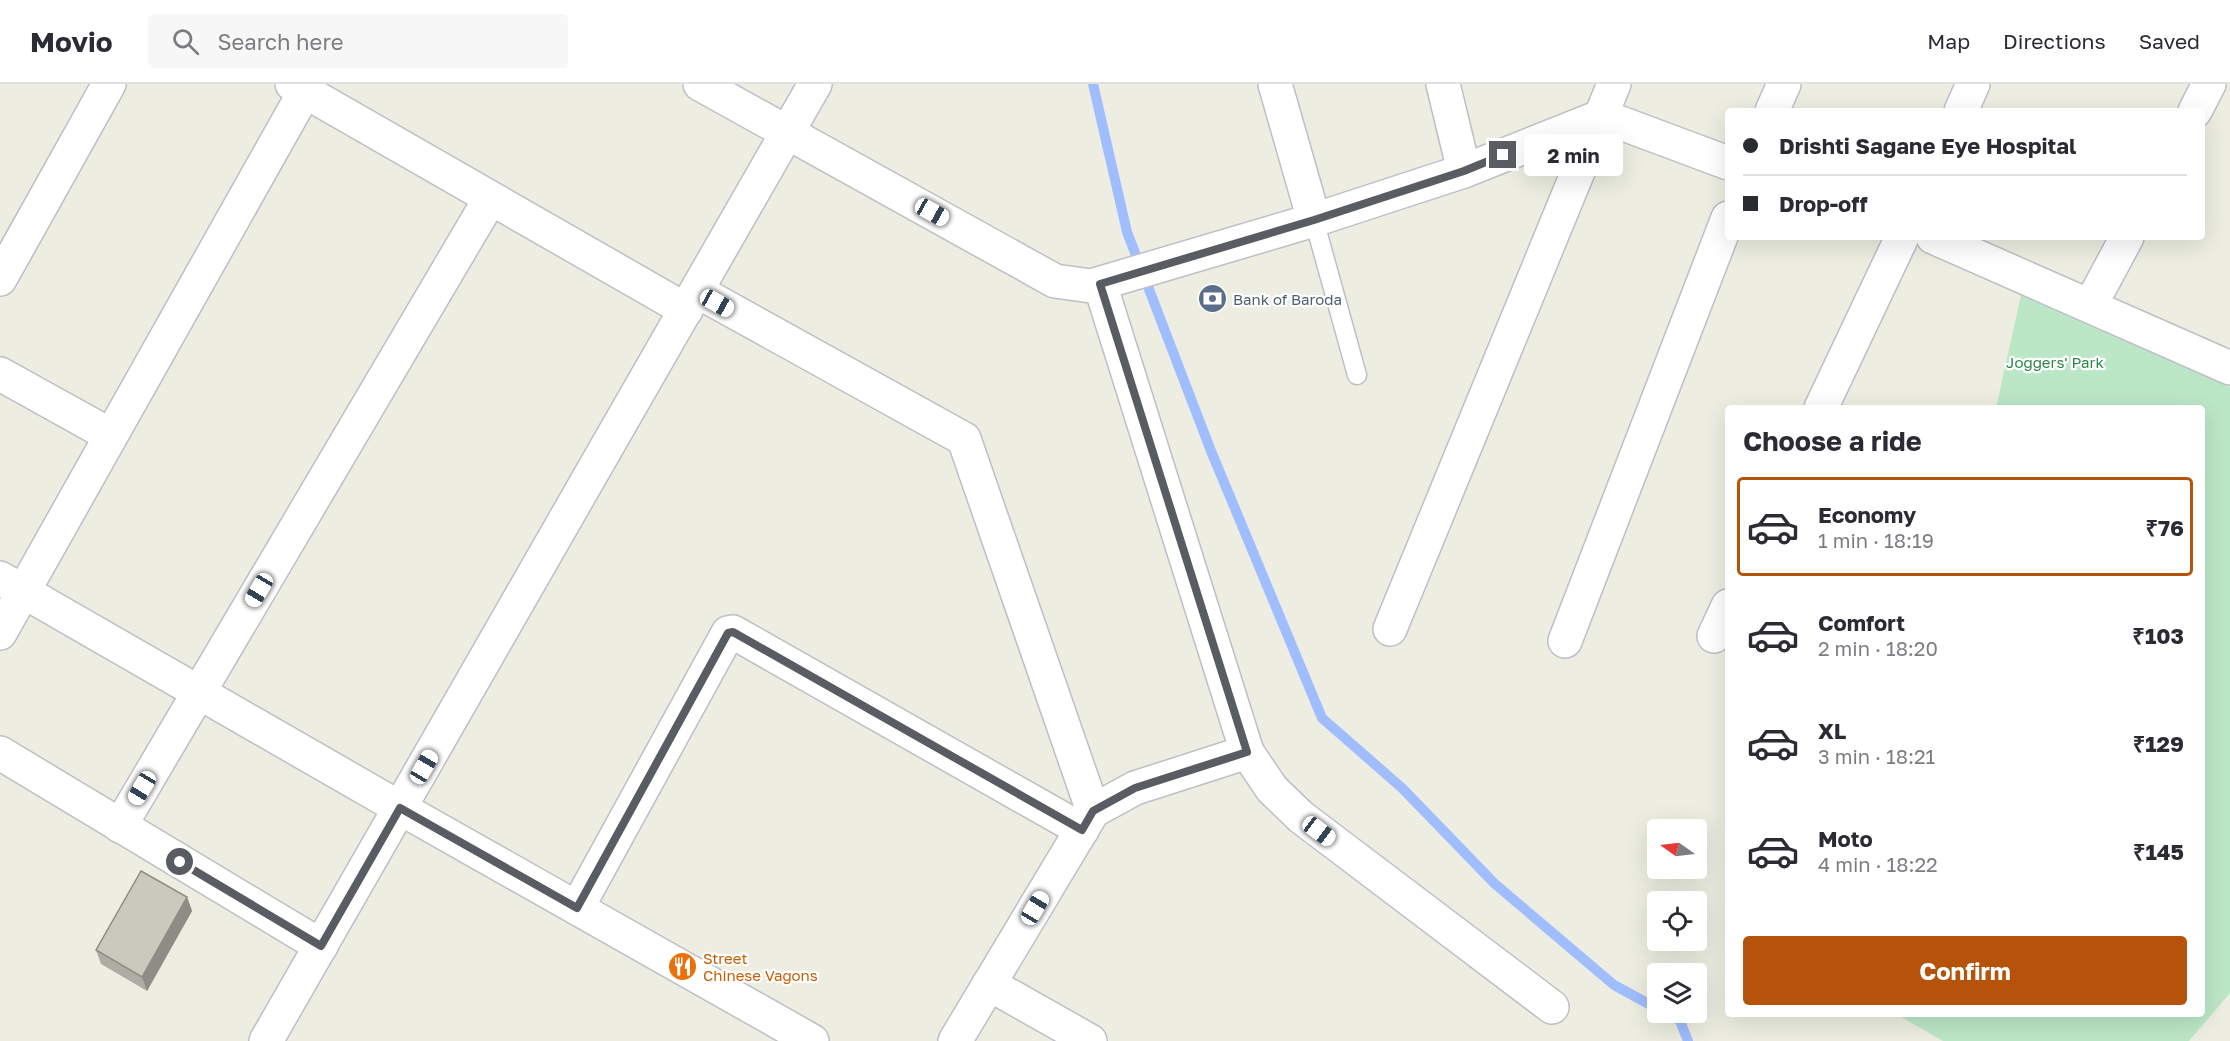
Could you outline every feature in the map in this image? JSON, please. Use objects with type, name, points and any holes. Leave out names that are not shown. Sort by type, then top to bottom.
[{"type":"street","points":[[0,279],[109,84]]},
{"type":"street","points":[[700,84],[1055,281],[1091,286],[1314,220],[1464,171],[1602,116],[1725,162]]},
{"type":"street","points":[[266,1041],[815,84]]},
{"type":"street","points":[[1275,84],[1314,220]]},
{"type":"street","points":[[1443,84],[1464,171]]},
{"type":"street","points":[[1390,629],[1614,84]]},
{"type":"street","points":[[1773,108],[1784,84]]},
{"type":"street","points":[[1962,108],[1973,84]]},
{"type":"street","points":[[2197,108],[2210,84]]},
{"type":"street","points":[[0,633],[12,585],[110,435],[302,86],[490,199],[964,439],[1087,820]]},
{"type":"street","points":[[120,826],[490,199]]},
{"type":"street","points":[[1565,641],[1725,226]]},
{"type":"street","points":[[1822,405],[1901,240]]},
{"type":"street","points":[[1941,240],[2230,368]]},
{"type":"street","points":[[2090,306],[2125,240]]},
{"type":"street","points":[[1112,280],[1247,752],[1272,789],[1301,817],[1552,1007]]},
{"type":"street","points":[[0,374],[110,435]]},
{"type":"street","points":[[12,585],[812,1041]]},
{"type":"street","points":[[1714,636],[1725,612]]},
{"type":"street","points":[[577,908],[728,633],[733,632],[1087,820]]},
{"type":"street","points":[[956,1041],[1087,820],[1135,788],[1247,752]]},
{"type":"street","points":[[0,753],[321,946]]},
{"type":"street","points":[[989,984],[1090,1041]]},
{"type":"lane","points":[[1314,220],[1357,375]]},
{"type":"green space","name":"Joggers' Park","points":[[2021,295],[2230,387],[2230,993],[2189,1041],[1943,1041],[1901,1017],[2205,1017],[2205,405],[1997,405]]},
{"type":"building","points":[[141,871],[187,897],[142,977],[96,950]]},
{"type":"waterway","points":[[1093,84],[1127,232],[1211,451],[1322,718],[1402,788],[1495,884],[1614,985],[1647,1003]]},
{"type":"waterway","points":[[1681,1023],[1688,1041]]},
{"type":"place","name":"Bank of Baroda","points":[[1212,299]]},
{"type":"place","name":"Street Chinese Vagons","points":[[682,967]]},
{"type":"route","points":[[180,862],[321,946],[400,808],[577,908],[728,633],[733,632],[1082,830],[1093,811],[1135,788],[1247,752],[1100,284],[1314,220],[1464,171],[1503,155]]}]
